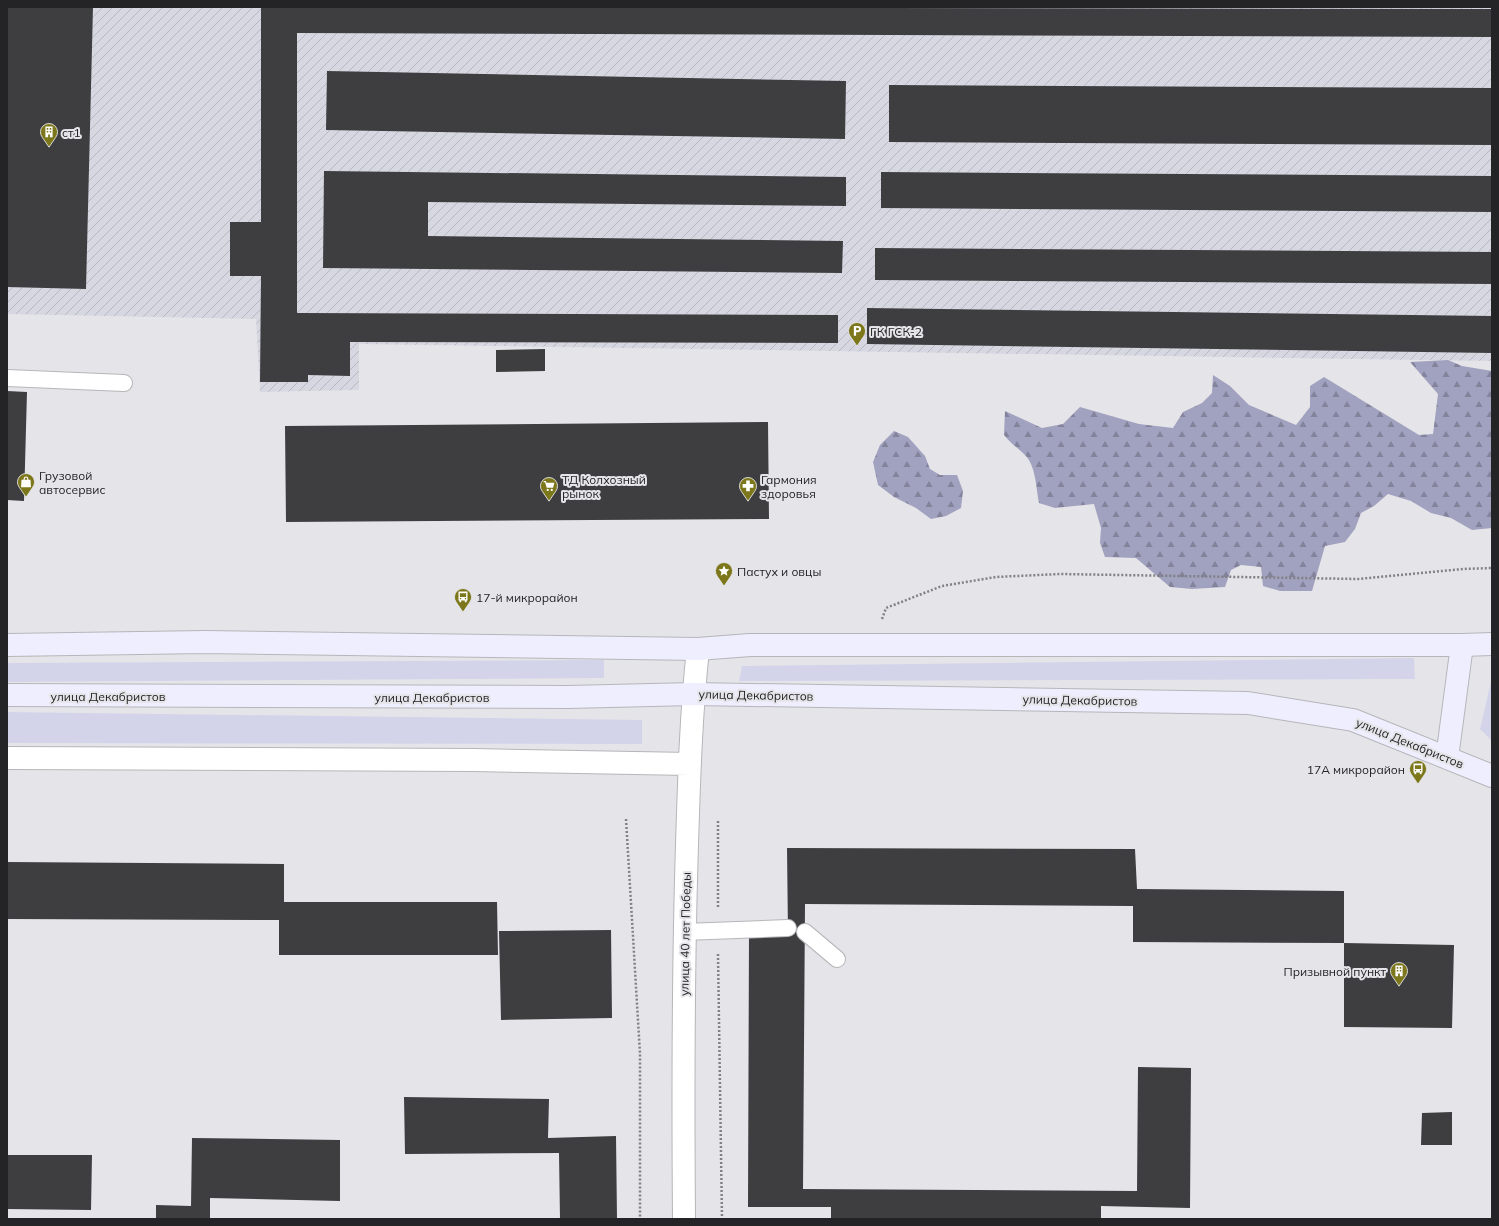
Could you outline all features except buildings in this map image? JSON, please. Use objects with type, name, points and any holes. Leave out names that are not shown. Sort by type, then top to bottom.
[{"type":"street","points":[[7,645],[205,642],[698,649],[750,645],[1492,644]]},
{"type":"street","points":[[1447,758],[1462,645]]},
{"type":"street","name":"улица 40 лет Победы","points":[[684,1219],[682,1053],[684,932],[693,694],[698,649]]},
{"type":"street","name":"улица Декабристов","points":[[7,695],[568,697],[693,694],[1248,703],[1353,720],[1492,776]]},
{"type":"street","points":[[7,758],[474,760],[690,764]]},
{"type":"lane","points":[[7,378],[124,383]]},
{"type":"lane","points":[[684,932],[788,928]]},
{"type":"lane","points":[[805,932],[836,959]]},
{"type":"path","points":[[873,646],[886,608],[942,586],[996,577],[1060,574],[1358,579],[1463,569],[1492,568]]},
{"type":"path","points":[[626,819],[640,1054],[640,1219]]},
{"type":"path","points":[[718,821],[722,1219]]},
{"type":"shaded area","points":[[7,7],[1492,7],[1492,361],[359,344],[359,390],[260,392],[256,319],[7,314]]},
{"type":"shaded area","points":[[1414,658],[1415,679],[739,681],[742,666]]},
{"type":"shaded area","points":[[604,660],[604,678],[7,682],[7,663]]},
{"type":"shaded area","points":[[1492,677],[1492,741],[1480,729]]},
{"type":"shaded area","points":[[7,712],[642,720],[642,744],[7,743]]},
{"type":"green space","points":[[1448,360],[1462,366],[1492,371],[1492,528],[1472,530],[1451,518],[1431,513],[1411,501],[1388,494],[1374,506],[1361,513],[1355,529],[1345,542],[1325,546],[1312,591],[1280,591],[1263,586],[1261,567],[1241,565],[1231,570],[1225,587],[1192,589],[1170,587],[1136,558],[1105,557],[1100,543],[1101,528],[1094,504],[1055,508],[1039,503],[1033,471],[1029,460],[1004,435],[1005,411],[1042,428],[1063,424],[1080,407],[1139,424],[1173,428],[1183,412],[1202,403],[1212,393],[1213,375],[1230,386],[1249,405],[1296,425],[1310,407],[1310,386],[1324,377],[1419,435],[1433,434],[1438,394],[1410,362]]},
{"type":"green space","points":[[894,431],[908,437],[925,456],[930,469],[940,475],[957,475],[963,491],[961,508],[946,516],[931,519],[916,508],[894,497],[878,485],[873,462],[880,445]]},
{"type":"place","name":"ст1","points":[[49,147]]},
{"type":"place","name":"ГК ГСК-2","points":[[857,346]]},
{"type":"place","name":"Грузовой автосервис","points":[[26,497]]},
{"type":"place","name":"ТД Колхозный рынок","points":[[549,501]]},
{"type":"place","name":"Гармония здоровья","points":[[748,501]]},
{"type":"place","name":"Пастух и овцы","points":[[724,586]]},
{"type":"place","name":"17-й микрорайон","points":[[463,612]]},
{"type":"place","name":"17А микрорайон","points":[[1418,784]]},
{"type":"place","name":"Призывной пункт","points":[[1399,986]]}]
